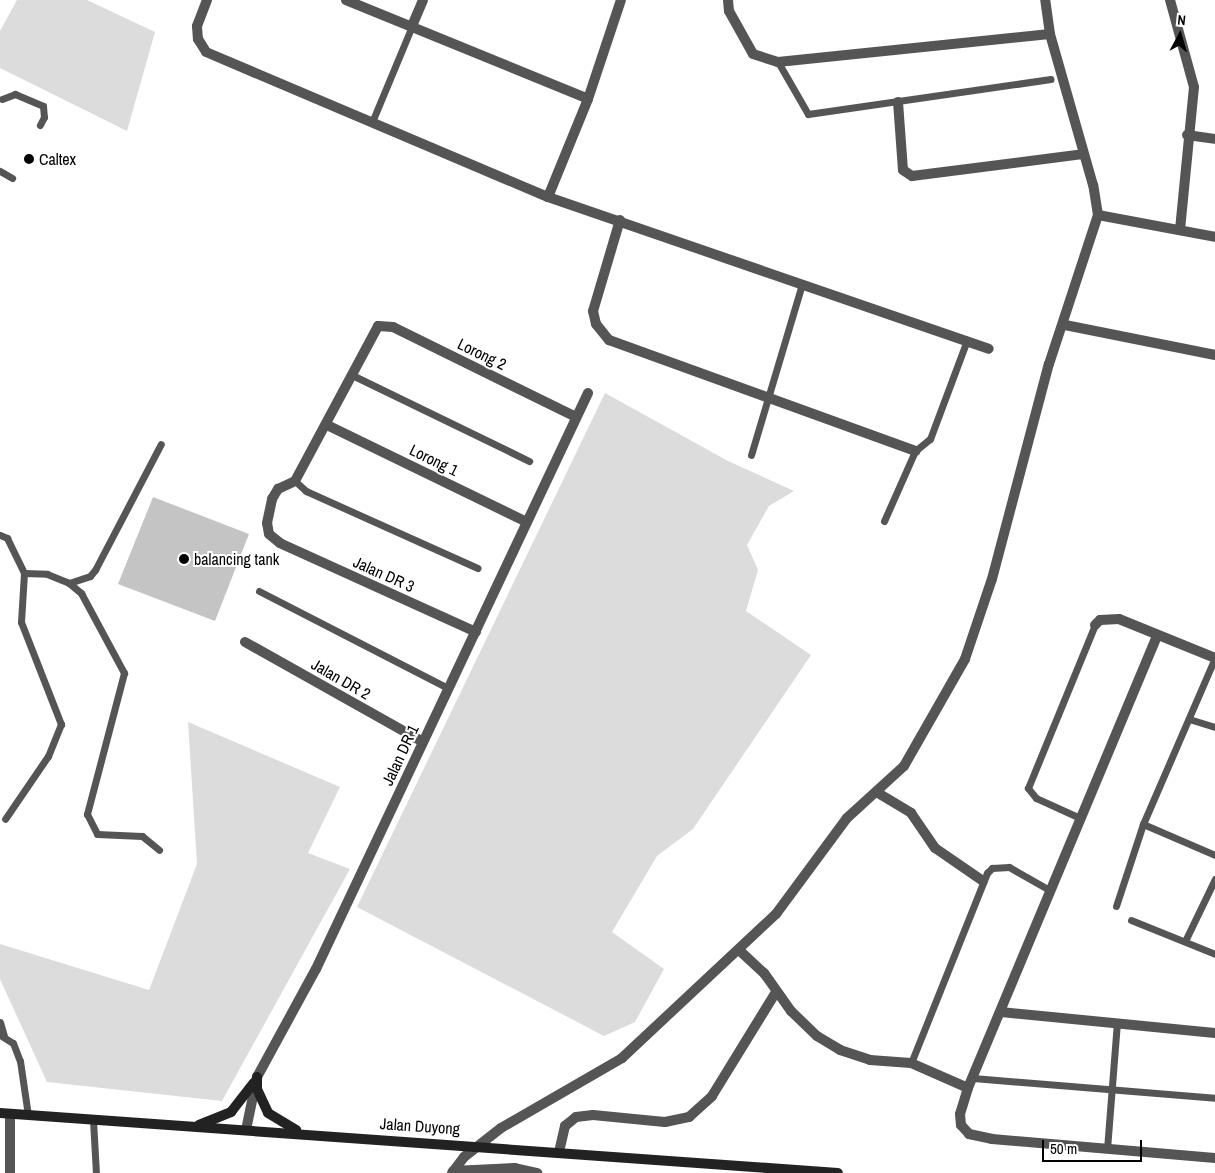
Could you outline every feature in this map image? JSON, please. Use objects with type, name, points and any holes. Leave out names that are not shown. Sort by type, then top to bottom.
[{"type":"main road","points":[[193,1126],[231,1112],[256,1080]]},
{"type":"main road","points":[[256,1080],[268,1113],[294,1129],[315,1133]]},
{"type":"main road","name":"Jalan Duyong","points":[[5,1114],[315,1133],[838,1173]]},
{"type":"street","points":[[207,0],[197,26],[198,39],[206,52],[548,197],[620,220],[989,349]]},
{"type":"street","points":[[346,0],[588,99]]},
{"type":"street","points":[[412,26],[423,0]]},
{"type":"street","points":[[548,197],[588,99],[621,0]]},
{"type":"street","points":[[728,0],[729,11],[753,54],[778,62],[1050,34]]},
{"type":"street","points":[[453,1172],[477,1145],[540,1104],[586,1082],[622,1058],[740,950],[776,914],[847,818],[878,794],[904,766],[920,742],[965,658],[992,579],[1050,364],[1065,325],[1098,215],[1050,34],[1045,0]]},
{"type":"street","points":[[1170,0],[1194,86],[1187,135],[1180,229]]},
{"type":"street","points":[[898,102],[903,170],[912,176],[1083,154]]},
{"type":"street","points":[[1187,135],[1215,139]]},
{"type":"street","points":[[1098,215],[1215,237]]},
{"type":"street","points":[[620,220],[593,311],[601,334],[768,400],[915,451]]},
{"type":"street","points":[[1065,325],[1215,355]]},
{"type":"street","name":"Lorong 2","points":[[352,375],[373,330],[378,326],[393,327],[576,417]]},
{"type":"street","points":[[295,481],[327,425],[352,375]]},
{"type":"street","name":"Jalan DR 1","points":[[246,1130],[256,1080],[316,969],[588,393]]},
{"type":"street","name":"Lorong 1","points":[[327,425],[527,522]]},
{"type":"street","name":"Jalan DR 3","points":[[295,481],[278,489],[267,512],[269,534],[280,543],[476,632]]},
{"type":"street","points":[[1095,625],[1100,620],[1119,619],[1215,658]]},
{"type":"street","points":[[1158,636],[1080,818],[1002,1012],[970,1083],[960,1114],[961,1125],[969,1134],[992,1139],[1215,1158]]},
{"type":"street","name":"Jalan DR 2","points":[[245,642],[423,742]]},
{"type":"street","points":[[878,794],[911,812],[935,848],[982,881]]},
{"type":"street","points":[[740,950],[764,973],[776,992],[817,1036],[840,1050],[870,1060],[911,1064],[970,1083]]},
{"type":"street","points":[[559,1152],[566,1126],[576,1118],[593,1115],[665,1122],[689,1117],[712,1096],[776,992]]},
{"type":"street","points":[[1002,1012],[1215,1033]]},
{"type":"street","points":[[5,1114],[10,1173]]},
{"type":"street","points":[[453,1172],[515,1168],[538,1173]]},
{"type":"lane","points":[[372,122],[412,26]]},
{"type":"lane","points":[[778,62],[808,114],[1050,79]]},
{"type":"lane","points":[[1,99],[15,94],[43,106],[44,117],[40,125]]},
{"type":"lane","points":[[0,171],[12,178]]},
{"type":"lane","points":[[751,455],[802,284]]},
{"type":"lane","points":[[884,521],[915,451],[930,439],[967,340]]},
{"type":"lane","points":[[352,375],[529,461]]},
{"type":"lane","points":[[69,583],[90,576],[95,570],[162,444]]},
{"type":"lane","points":[[295,481],[306,491],[477,568]]},
{"type":"lane","points":[[0,535],[7,538],[24,573],[21,622],[61,724],[48,756],[5,818]]},
{"type":"lane","points":[[24,573],[47,574],[69,583],[81,594],[124,673],[87,814],[98,834],[142,836],[159,850]]},
{"type":"lane","points":[[259,591],[448,688]]},
{"type":"lane","points":[[1080,818],[1036,798],[1028,788],[1028,780],[1095,625]]},
{"type":"lane","points":[[1116,906],[1143,824],[1215,658]]},
{"type":"lane","points":[[1189,719],[1215,727]]},
{"type":"lane","points":[[1143,824],[1215,855]]},
{"type":"lane","points":[[911,1064],[982,881],[992,868],[1009,867],[1051,891]]},
{"type":"lane","points":[[1185,941],[1215,879]]},
{"type":"lane","points":[[1131,920],[1215,954]]},
{"type":"lane","points":[[0,1022],[2,1036],[14,1043],[20,1060],[28,1115]]},
{"type":"lane","points":[[1107,1149],[1117,1022]]},
{"type":"lane","points":[[970,1083],[1112,1088],[1215,1098]]},
{"type":"lane","points":[[93,1120],[96,1173]]},
{"type":"shaded area","points":[[17,0],[87,0],[155,32],[127,131],[0,68],[0,31]]},
{"type":"shaded area","points":[[605,393],[728,461],[794,491],[769,506],[747,545],[758,570],[746,611],[811,655],[693,829],[657,856],[612,932],[664,969],[635,1022],[604,1036],[357,907]]},
{"type":"shaded area","points":[[188,722],[340,787],[308,853],[350,869],[222,1101],[47,1082],[0,979],[0,944],[149,990],[197,864]]},
{"type":"building","name":"balancing tank","points":[[153,497],[249,534],[215,621],[118,584]]},
{"type":"place","name":"Caltex","points":[[29,159]]},
{"type":"place","name":"balancing tank","points":[[184,559]]}]
